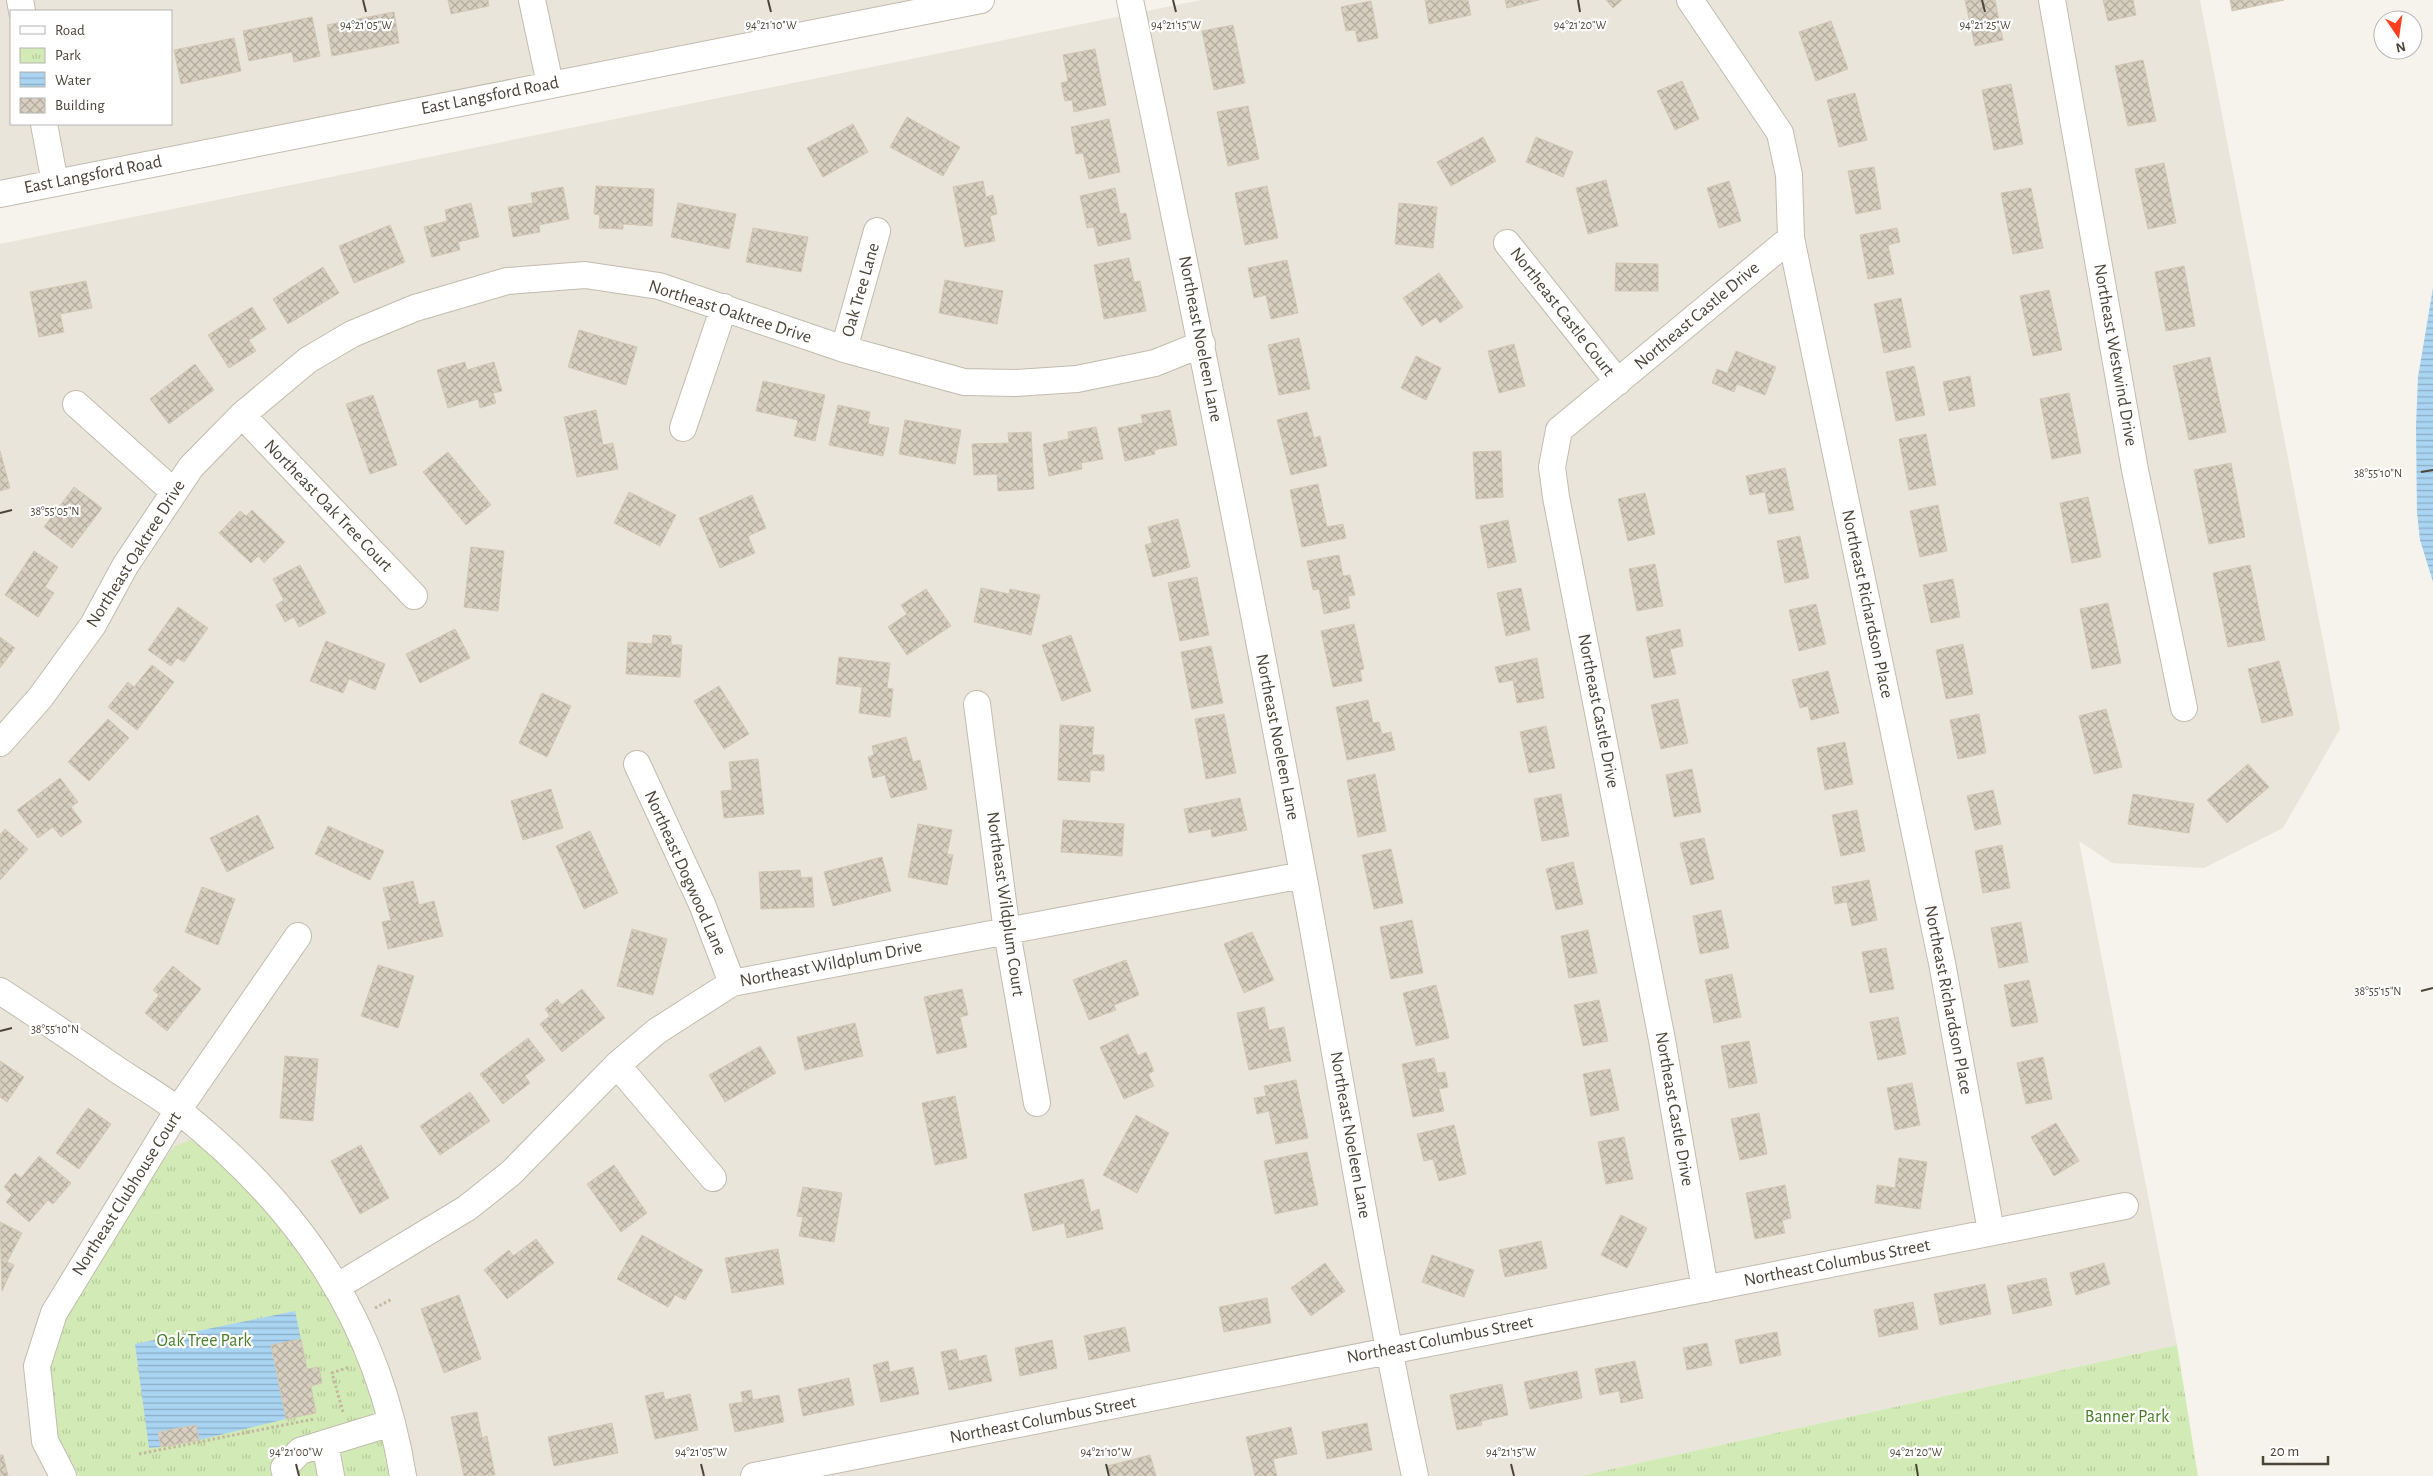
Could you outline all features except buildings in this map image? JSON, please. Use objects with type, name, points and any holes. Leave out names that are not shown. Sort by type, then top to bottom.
[{"type":"street","points":[[532,0],[550,84]]},
{"type":"street","name":"East Langsford Road","points":[[0,194],[981,0]]},
{"type":"street","name":"Northeast Noeleen Lane","points":[[1130,0],[1202,344],[1303,875],[1388,1350],[1415,1476]]},
{"type":"street","name":"Northeast Richardson Place","points":[[1690,0],[1780,133],[1789,175],[1791,238],[1942,963],[1991,1231]]},
{"type":"street","name":"Northeast Westwind Drive","points":[[2052,0],[2135,470],[2184,708]]},
{"type":"street","points":[[44,125],[55,183]]},
{"type":"street","name":"Oak Tree Lane","points":[[844,349],[877,231]]},
{"type":"street","name":"Northeast Castle Drive","points":[[1705,1289],[1662,1040],[1556,497],[1552,467],[1559,430],[1791,238]]},
{"type":"street","name":"Northeast Castle Court","points":[[1507,243],[1618,382]]},
{"type":"street","name":"Northeast Oaktree Drive","points":[[0,743],[40,698],[93,625],[125,566],[191,466],[242,415],[308,360],[352,334],[415,308],[507,281],[585,275],[659,286],[844,349],[964,382],[1016,383],[1077,379],[1155,362],[1202,344]]},
{"type":"street","points":[[683,428],[724,307]]},
{"type":"street","points":[[76,404],[174,492]]},
{"type":"street","name":"Northeast Oak Tree Court","points":[[242,415],[414,596]]},
{"type":"street","name":"Northeast Wildplum Court","points":[[977,704],[1007,932],[1038,1104]]},
{"type":"street","name":"Northeast Dogwood Lane","points":[[637,764],[702,904],[732,983]]},
{"type":"street","name":"Northeast Wildplum Drive","points":[[338,1286],[467,1208],[511,1173],[617,1065],[657,1031],[732,983],[1303,875]]},
{"type":"street","name":"Northeast Clubhouse Court","points":[[63,1476],[45,1441],[37,1366],[54,1313],[178,1110],[298,936]]},
{"type":"street","points":[[0,990],[178,1110],[247,1170],[293,1221],[338,1286],[380,1379],[403,1476]]},
{"type":"street","points":[[617,1065],[713,1178]]},
{"type":"street","name":"Northeast Columbus Street","points":[[754,1476],[1991,1231],[2126,1206]]},
{"type":"street","points":[[286,1476],[284,1468],[300,1451],[391,1423]]},
{"type":"street","points":[[325,1443],[331,1476]]},
{"type":"path","points":[[369,1311],[392,1299]]},
{"type":"path","points":[[334,1416],[344,1414],[332,1373],[354,1364]]},
{"type":"path","points":[[139,1454],[324,1418]]},
{"type":"shaded area","points":[[0,0],[927,0],[416,98],[0,181]]},
{"type":"shaded area","points":[[1201,0],[2200,0],[2340,729],[2283,828],[2204,868],[2112,863],[2079,841],[2177,1345],[1580,1476],[0,1476],[0,244]]},
{"type":"green space","name":"Oak Tree Park","points":[[190,1140],[197,1140],[269,1202],[320,1273],[358,1347],[393,1476],[79,1476],[48,1416],[48,1361],[67,1305],[140,1192],[175,1146]]},
{"type":"green space","name":"Banner Park","points":[[2177,1345],[2198,1476],[1580,1476]]},
{"type":"water","points":[[2433,288],[2433,582],[2420,540],[2417,513],[2416,426],[2418,377]]},
{"type":"water","points":[[295,1311],[301,1339],[271,1345],[286,1419],[199,1440],[196,1425],[159,1432],[161,1447],[149,1448],[135,1344]]}]
